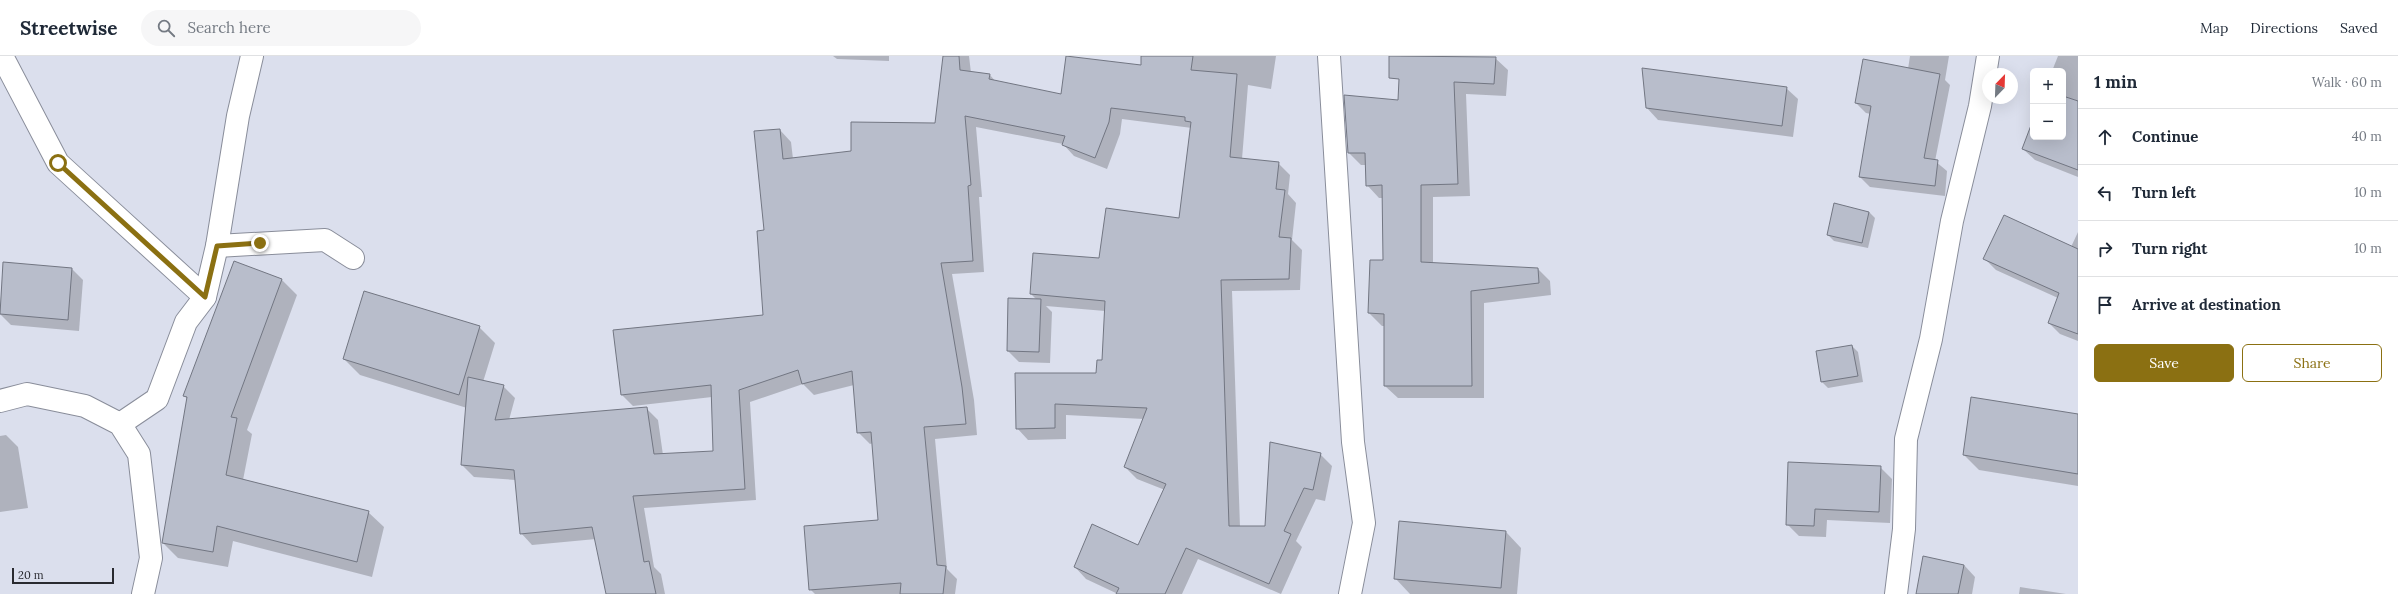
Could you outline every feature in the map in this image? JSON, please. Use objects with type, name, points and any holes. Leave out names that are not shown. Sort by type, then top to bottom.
[{"type":"street","points":[[2,56],[58,163],[205,297]]},
{"type":"street","points":[[120,424],[157,399],[186,322],[205,297],[217,246],[238,116],[252,56]]},
{"type":"street","points":[[1329,56],[1352,442],[1364,523],[1350,594]]},
{"type":"street","points":[[1896,594],[1904,529],[1906,439],[1932,339],[1952,221],[1980,106],[1988,56]]},
{"type":"street","points":[[217,246],[325,240],[353,258]]},
{"type":"street","points":[[0,401],[27,394],[84,406],[120,424],[139,454],[151,558],[144,594]]},
{"type":"building","points":[[943,56],[959,56],[960,70],[990,74],[989,79],[1061,94],[1066,56],[1141,65],[1141,56],[1193,56],[1191,70],[1237,74],[1230,157],[1279,162],[1276,189],[1285,190],[1279,237],[1291,238],[1289,279],[1221,280],[1229,526],[1265,526],[1270,442],[1321,453],[1313,490],[1304,488],[1284,531],[1291,534],[1269,584],[1186,548],[1165,594],[1116,594],[1119,588],[1074,567],[1092,524],[1138,545],[1166,484],[1124,467],[1147,408],[1055,404],[1055,428],[1016,429],[1015,373],[1096,373],[1097,360],[1102,360],[1105,301],[1030,294],[1033,253],[1099,258],[1106,208],[1179,218],[1191,122],[1185,121],[1185,117],[1111,108],[1109,122],[1095,158],[1062,145],[1065,136],[965,116],[971,185],[968,186],[973,261],[941,263],[962,387],[966,424],[924,427],[937,565],[946,566],[943,594],[900,594],[901,583],[809,590],[804,526],[878,520],[871,432],[857,433],[852,371],[802,384],[798,370],[739,390],[745,489],[633,496],[644,562],[649,561],[656,594],[606,594],[592,527],[520,534],[514,470],[461,465],[468,377],[504,385],[495,420],[647,407],[654,454],[713,451],[711,385],[621,395],[613,330],[763,315],[757,231],[764,230],[754,131],[780,129],[783,159],[851,151],[851,122],[935,123]]},
{"type":"building","points":[[1389,56],[1496,57],[1494,84],[1454,82],[1458,184],[1421,185],[1421,262],[1538,268],[1539,283],[1471,291],[1472,386],[1384,386],[1384,314],[1368,313],[1370,260],[1383,260],[1382,185],[1366,186],[1365,153],[1348,153],[1344,95],[1398,100],[1399,79],[1389,78]]},
{"type":"building","points":[[1863,59],[1940,74],[1924,158],[1938,160],[1935,186],[1859,177],[1871,106],[1855,103]]},
{"type":"building","points":[[1642,68],[1787,87],[1782,126],[1646,108]]},
{"type":"building","points":[[2066,97],[2078,101],[2078,170],[2022,149],[2030,128],[2030,140],[2066,140]]},
{"type":"building","points":[[1834,203],[1869,212],[1862,243],[1827,235]]},
{"type":"building","points":[[2004,215],[2078,249],[2078,334],[2048,323],[2059,293],[1983,259]]},
{"type":"building","points":[[234,261],[282,279],[231,417],[237,418],[226,475],[369,511],[357,562],[217,526],[213,552],[162,543],[187,397],[183,396]]},
{"type":"building","points":[[3,262],[72,268],[68,320],[0,314]]},
{"type":"building","points":[[364,291],[480,326],[459,395],[343,359]]},
{"type":"building","points":[[1008,298],[1041,299],[1039,352],[1007,351]]},
{"type":"building","points":[[1852,345],[1858,376],[1821,382],[1816,351]]},
{"type":"building","points":[[1971,397],[2078,414],[2078,474],[1963,455]]},
{"type":"building","points":[[1788,462],[1881,466],[1879,512],[1815,509],[1814,526],[1786,525]]},
{"type":"building","points":[[1399,521],[1506,531],[1501,588],[1394,579]]},
{"type":"building","points":[[1923,556],[1964,565],[1958,594],[1916,594]]},
{"type":"route","points":[[58,163],[205,297],[217,246],[260,243]]}]
